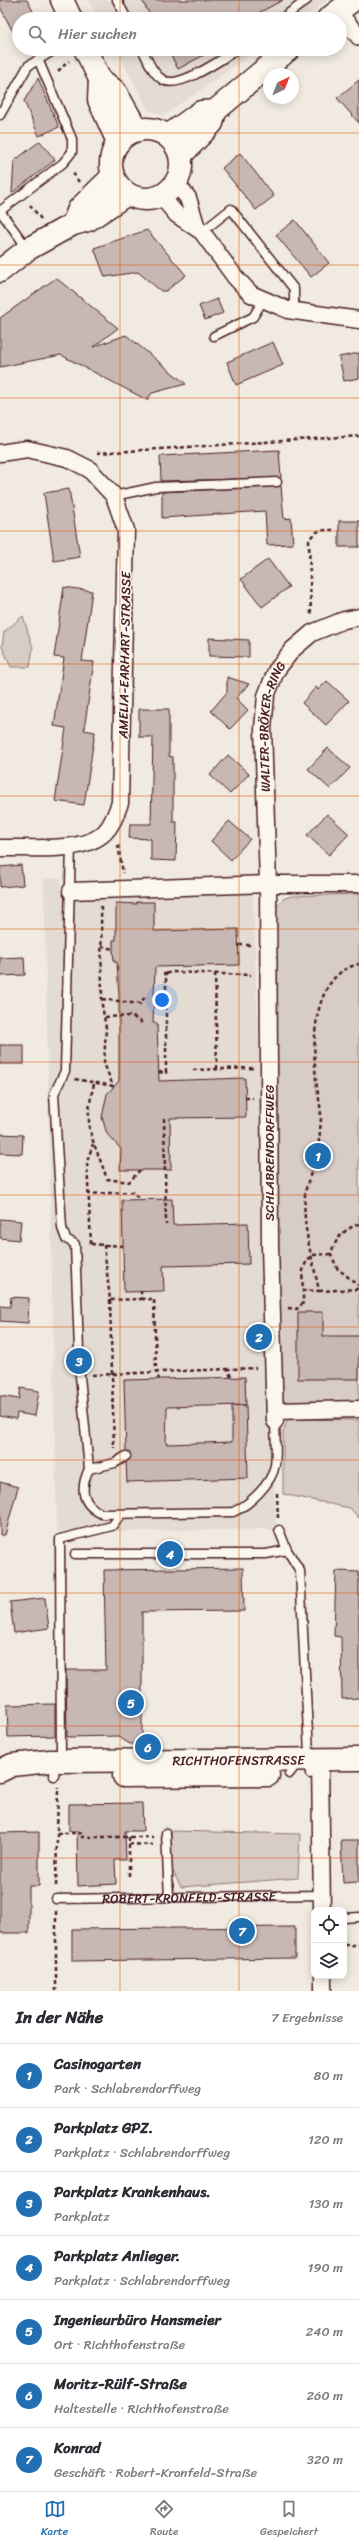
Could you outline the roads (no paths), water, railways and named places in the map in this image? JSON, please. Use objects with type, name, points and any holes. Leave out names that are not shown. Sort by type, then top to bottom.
[{"type":"street","points":[[62,0],[68,12]]},
{"type":"street","points":[[347,20],[359,37]]},
{"type":"street","points":[[88,56],[100,79],[115,91],[137,130]]},
{"type":"street","points":[[168,136],[201,112],[215,111],[281,56]]},
{"type":"street","points":[[100,79],[99,100],[118,142]]},
{"type":"street","points":[[180,155],[212,123],[215,111]]},
{"type":"street","points":[[137,130],[158,130],[168,136],[176,144],[182,164],[168,190],[149,199],[138,198],[127,194],[118,186],[113,176],[111,164],[113,153],[118,142],[126,134],[137,130]]},
{"type":"street","points":[[73,224],[79,209],[113,176]]},
{"type":"street","points":[[168,190],[177,215],[200,230],[235,277],[251,294],[294,311],[359,320]]},
{"type":"street","points":[[0,271],[28,249],[73,224],[88,220],[127,194]]},
{"type":"street","name":"AMELIA-EARHART-STRASSE","points":[[0,453],[27,449],[67,458],[89,469],[114,496],[126,530],[120,803],[112,822],[105,832],[90,842],[71,846],[0,848]]},
{"type":"street","name":"WALTER-BRÖKER-RING","points":[[268,884],[264,728],[266,696],[270,682],[292,650],[312,633],[344,620],[359,617]]},
{"type":"street","points":[[71,891],[268,884],[359,884]]},
{"type":"street","name":"SCHLABRENDORFFWEG","points":[[268,884],[270,1246],[275,1416]]},
{"type":"street","points":[[275,1416],[359,1410]]},
{"type":"street","name":"RICHTHOFENSTRASSE","points":[[306,1767],[359,1759]]},
{"type":"street","name":"RICHTHOFENSTRASSE","points":[[58,1768],[306,1767],[359,1774]]},
{"type":"street","name":"ROBERT-KRONFELD-STRASSE","points":[[306,1767],[322,1903]]},
{"type":"street","points":[[323,1979],[323,1991]]},
{"type":"lane","points":[[117,0],[123,12]]},
{"type":"lane","points":[[291,12],[307,0]]},
{"type":"lane","points":[[0,115],[28,66],[43,56]]},
{"type":"lane","points":[[146,56],[154,71],[164,81],[180,82],[226,56]]},
{"type":"lane","points":[[28,249],[0,211],[63,163],[72,152],[72,139],[38,59]]},
{"type":"lane","points":[[200,230],[231,209],[294,289],[294,311]]},
{"type":"lane","points":[[214,336],[253,317],[264,299]]},
{"type":"lane","points":[[114,496],[156,487],[277,482]]},
{"type":"lane","points":[[71,846],[66,1071],[54,1094],[62,1228],[66,1238],[75,1244],[80,1376],[89,1469],[82,1488],[87,1504],[102,1514],[233,1512],[243,1507],[258,1495],[275,1466],[275,1416]]},
{"type":"lane","points":[[89,1469],[115,1463],[126,1456]]},
{"type":"lane","points":[[58,1768],[60,1539],[112,1526],[121,1514]]},
{"type":"lane","points":[[279,1530],[287,1550],[300,1571],[306,1767]]},
{"type":"lane","points":[[75,1554],[266,1554],[287,1550]]},
{"type":"lane","points":[[166,1838],[169,1898]]},
{"type":"lane","name":"ROBERT-KRONFELD-STRASSE","points":[[56,1898],[169,1898],[322,1903]]},
{"type":"lane","points":[[347,1918],[359,1917]]},
{"type":"place","name":"Casinogarten","points":[[318,1156]]},
{"type":"place","name":"Parkplatz GPZ.","points":[[259,1337]]},
{"type":"place","name":"Parkplatz Krankenhaus.","points":[[79,1361]]},
{"type":"place","name":"Parkplatz Anlieger.","points":[[170,1554]]},
{"type":"place","name":"Ingenieurbüro Hansmeier","points":[[131,1703]]},
{"type":"place","name":"Moritz-Rülf-Straße","points":[[148,1747]]},
{"type":"place","name":"Konrad","points":[[242,1931]]}]
